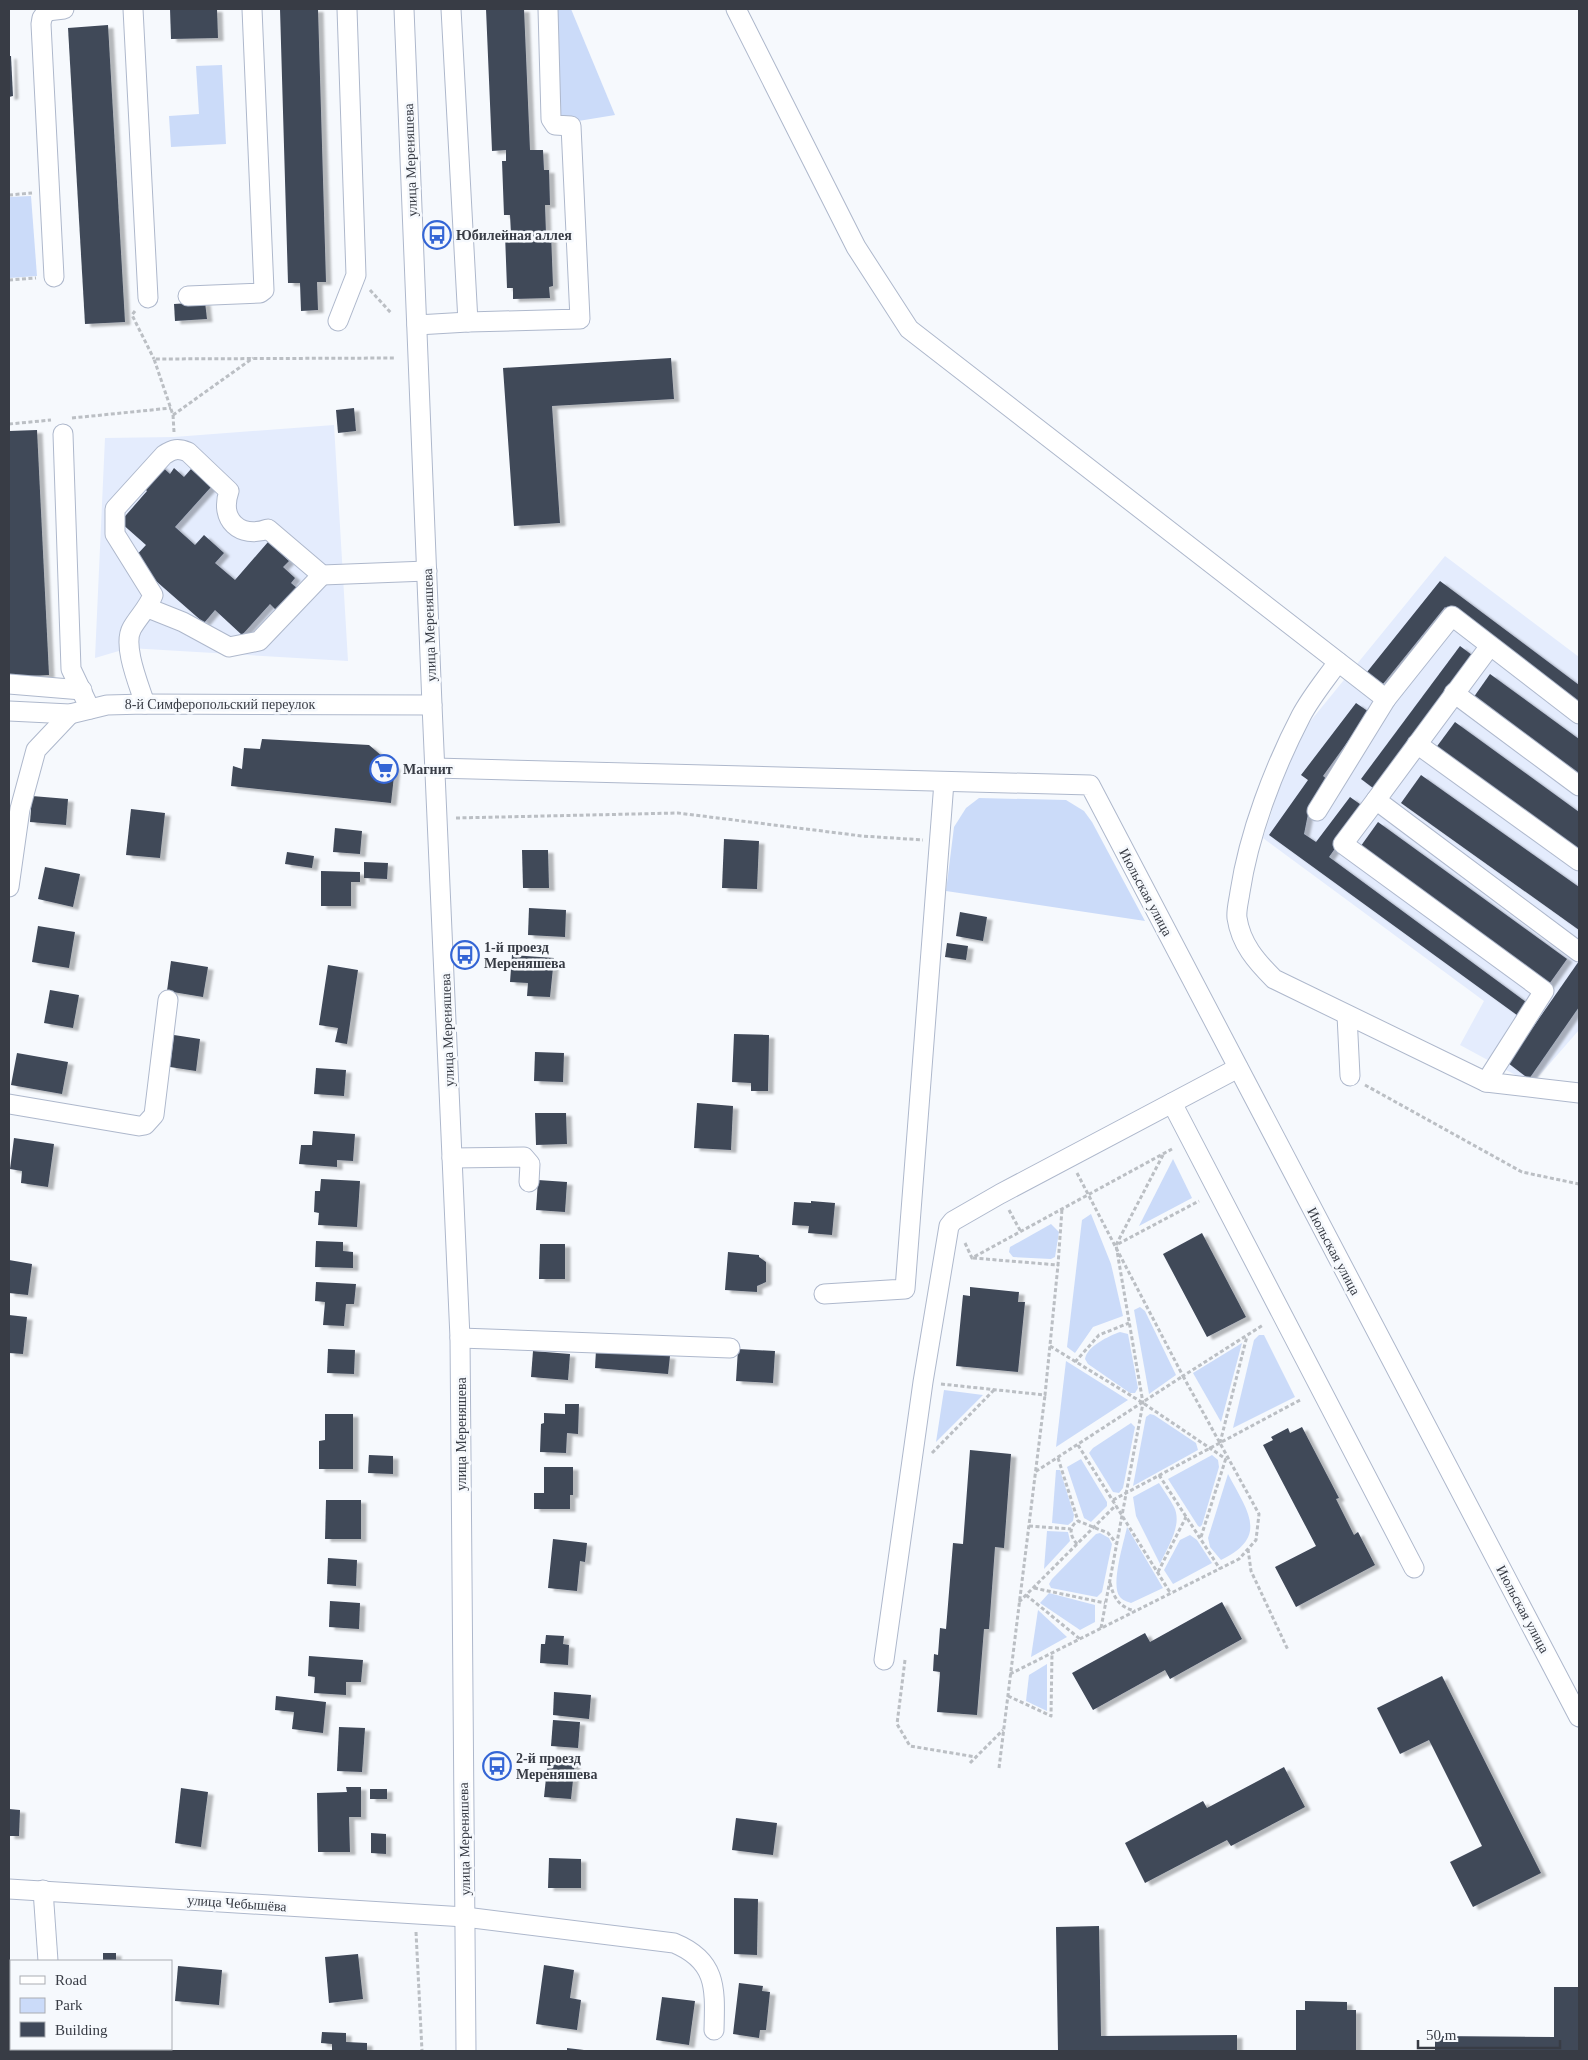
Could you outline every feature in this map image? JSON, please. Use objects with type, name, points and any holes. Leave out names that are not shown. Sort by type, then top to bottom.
[{"type":"street","points":[[54,276],[41,24],[42,18],[47,12],[64,9]]},
{"type":"street","points":[[132,9],[148,298]]},
{"type":"street","points":[[188,296],[260,293],[264,290],[252,9]]},
{"type":"street","points":[[338,321],[356,275],[347,9]]},
{"type":"street","name":"улица Мереняшева","points":[[404,9],[426,571],[460,1338],[466,2051]]},
{"type":"street","points":[[451,9],[468,322]]},
{"type":"street","points":[[416,325],[580,319],[571,126],[555,125],[551,119],[548,9]]},
{"type":"street","points":[[736,9],[856,247],[909,329],[1386,699]]},
{"type":"street","points":[[56,426],[72,668],[90,709]]},
{"type":"street","points":[[145,704],[129,648],[131,630],[148,608],[152,595],[115,534],[115,509],[164,455],[172,450],[180,449],[188,452],[229,491],[226,500],[226,512],[233,524],[245,532],[257,533],[268,529],[322,575],[426,571]]},
{"type":"street","points":[[148,608],[183,622],[229,647],[259,641],[322,575]]},
{"type":"street","points":[[1317,811],[1386,699],[1452,616],[1579,714]]},
{"type":"street","points":[[1486,1082],[1544,991],[1343,844],[1490,646]]},
{"type":"street","points":[[1338,662],[1302,714],[1279,765],[1253,835],[1243,874],[1237,916],[1243,941],[1257,963],[1274,979],[1486,1082],[1579,1092]]},
{"type":"street","points":[[9,684],[82,690]]},
{"type":"street","points":[[1454,693],[1579,786]]},
{"type":"street","name":"8-й Симферопольский переулок","points":[[9,711],[70,714],[107,704],[432,705]]},
{"type":"street","points":[[9,887],[15,808],[36,750],[70,714]]},
{"type":"street","points":[[1417,744],[1579,861]]},
{"type":"street","points":[[435,768],[944,782],[905,1289],[824,1294]]},
{"type":"street","name":"Июльская улица","points":[[944,782],[1090,785],[1579,1716]]},
{"type":"street","points":[[1376,800],[1579,952]]},
{"type":"street","points":[[9,1104],[139,1126],[145,1125],[154,1115],[168,1000]]},
{"type":"street","points":[[1348,1015],[1350,1076]]},
{"type":"street","points":[[884,1660],[923,1382],[948,1228],[953,1221],[1000,1194],[1238,1068]]},
{"type":"street","points":[[1172,1103],[1414,1568]]},
{"type":"street","points":[[452,1158],[524,1157],[530,1164],[529,1182]]},
{"type":"street","points":[[460,1338],[730,1348]]},
{"type":"street","name":"улица Чебышёва","points":[[9,1889],[465,1917],[674,1943],[689,1949],[706,1968],[714,1988],[714,2030]]},
{"type":"street","points":[[43,1890],[48,1960]]},
{"type":"path","points":[[356,275],[392,314]]},
{"type":"path","points":[[9,280],[54,276]]},
{"type":"path","points":[[141,334],[154,359],[171,408],[174,437]]},
{"type":"path","points":[[173,415],[253,358]]},
{"type":"path","points":[[154,359],[394,358]]},
{"type":"path","points":[[9,424],[44,420],[56,426],[171,408]]},
{"type":"path","points":[[44,420],[56,426]]},
{"type":"path","points":[[438,819],[678,813],[862,836],[940,841]]},
{"type":"path","points":[[1350,1076],[1522,1172],[1579,1184]]},
{"type":"path","points":[[972,1258],[1172,1149]]},
{"type":"path","points":[[1100,1629],[1143,1403],[1116,1245],[1164,1154]]},
{"type":"path","points":[[1010,1674],[1239,1559],[1256,1540],[1259,1514],[1183,1376],[1090,1194],[1068,1158]]},
{"type":"path","points":[[1000,1194],[1021,1232]]},
{"type":"path","points":[[1116,1245],[1199,1201]]},
{"type":"path","points":[[999,1768],[1045,1394],[1062,1209]]},
{"type":"path","points":[[953,1221],[972,1258]]},
{"type":"path","points":[[972,1258],[1058,1266]]},
{"type":"path","points":[[1075,1362],[1099,1335],[1129,1323]]},
{"type":"path","points":[[1035,1472],[1263,1325]]},
{"type":"path","points":[[1220,1443],[1247,1335]]},
{"type":"path","points":[[1050,1346],[1226,1457]]},
{"type":"path","points":[[923,1382],[1045,1394]]},
{"type":"path","points":[[929,1448],[928,1457],[995,1390]]},
{"type":"path","points":[[1113,1500],[1302,1399]]},
{"type":"path","points":[[1078,1444],[1171,1594]]},
{"type":"path","points":[[1200,1538],[1226,1457]]},
{"type":"path","points":[[1057,1458],[1078,1521]]},
{"type":"path","points":[[1160,1475],[1220,1569]]},
{"type":"path","points":[[1019,1602],[1116,1505]]},
{"type":"path","points":[[1158,1573],[1186,1517]]},
{"type":"path","points":[[1078,1521],[1108,1533],[1116,1544]]},
{"type":"path","points":[[1077,1544],[1071,1530],[1078,1521]]},
{"type":"path","points":[[1029,1526],[1071,1530]]},
{"type":"path","points":[[1248,1549],[1251,1571],[1288,1650]]},
{"type":"path","points":[[1110,1580],[1120,1605],[1136,1611]]},
{"type":"path","points":[[1034,1588],[1105,1603]]},
{"type":"path","points":[[1026,1595],[1080,1639]]},
{"type":"path","points":[[1008,1696],[1051,1716],[1052,1653]]},
{"type":"path","points":[[905,1655],[898,1724],[910,1746],[976,1757]]},
{"type":"path","points":[[970,1763],[1004,1729]]},
{"type":"path","points":[[415,1914],[422,2051]]},
{"type":"shaded area","points":[[334,425],[348,661],[129,648],[95,658],[105,438],[174,437]]},
{"type":"shaded area","points":[[1445,556],[1579,657],[1579,1030],[1532,1084],[1460,1045],[1484,1001],[1263,838],[1295,740]]},
{"type":"green space","points":[[571,9],[615,115],[566,123],[555,115],[557,10]]},
{"type":"green space","points":[[222,65],[226,144],[171,147],[169,116],[199,114],[196,66]]},
{"type":"green space","points":[[31,196],[37,276],[9,278],[9,197]]},
{"type":"green space","points":[[979,798],[1066,800],[1084,811],[1092,822],[1145,921],[946,891],[954,827],[966,808]]},
{"type":"green space","points":[[1173,1159],[1192,1198],[1139,1226]]},
{"type":"green space","points":[[1091,1214],[1111,1264],[1123,1316],[1093,1327],[1075,1353],[1067,1347],[1082,1220]]},
{"type":"green space","points":[[1051,1224],[1059,1232],[1055,1257],[1051,1259],[1013,1257],[1009,1252],[1010,1247]]},
{"type":"green space","points":[[1140,1307],[1145,1311],[1176,1375],[1149,1394],[1134,1310]]},
{"type":"green space","points":[[1120,1332],[1128,1334],[1138,1388],[1135,1393],[1130,1393],[1088,1364],[1085,1359],[1094,1346]]},
{"type":"green space","points":[[1259,1335],[1264,1335],[1295,1397],[1233,1428],[1254,1340]]},
{"type":"green space","points":[[1242,1343],[1221,1422],[1193,1373]]},
{"type":"green space","points":[[1066,1361],[1128,1400],[1056,1447]]},
{"type":"green space","points":[[944,1390],[983,1395],[936,1442]]},
{"type":"green space","points":[[1150,1414],[1196,1443],[1198,1450],[1133,1486],[1146,1417]]},
{"type":"green space","points":[[1131,1423],[1135,1427],[1123,1488],[1119,1493],[1113,1492],[1089,1453],[1093,1448]]},
{"type":"green space","points":[[1212,1455],[1218,1460],[1219,1467],[1200,1527],[1168,1479]]},
{"type":"green space","points":[[1081,1459],[1107,1502],[1107,1506],[1091,1522],[1084,1518],[1067,1467]]},
{"type":"green space","points":[[1056,1470],[1060,1470],[1074,1515],[1073,1521],[1068,1525],[1052,1523]]},
{"type":"green space","points":[[1228,1474],[1247,1511],[1250,1532],[1245,1542],[1236,1551],[1221,1560],[1210,1547],[1208,1538]]},
{"type":"green space","points":[[1159,1483],[1174,1507],[1177,1521],[1173,1536],[1160,1564],[1136,1516],[1133,1497]]},
{"type":"green space","points":[[1127,1527],[1163,1588],[1131,1603],[1120,1597],[1116,1583]]},
{"type":"green space","points":[[1047,1531],[1068,1532],[1070,1541],[1044,1569]]},
{"type":"green space","points":[[1100,1533],[1109,1538],[1112,1544],[1102,1592],[1097,1597],[1051,1588],[1049,1584],[1052,1579],[1096,1534]]},
{"type":"green space","points":[[1190,1535],[1197,1540],[1212,1563],[1173,1584],[1164,1570],[1180,1540]]},
{"type":"green space","points":[[1049,1593],[1095,1605],[1095,1622],[1080,1630],[1040,1603]]},
{"type":"green space","points":[[1038,1610],[1067,1637],[1031,1657]]},
{"type":"green space","points":[[1047,1664],[1047,1711],[1026,1701],[1029,1675]]},
{"type":"building","points":[[170,9],[217,9],[218,38],[171,39]]},
{"type":"building","points":[[280,9],[318,9],[326,282],[317,282],[318,310],[301,311],[300,283],[288,283]]},
{"type":"building","points":[[486,9],[524,9],[530,150],[543,150],[544,170],[549,170],[550,205],[545,205],[546,234],[551,233],[553,286],[549,287],[550,298],[513,299],[513,288],[507,288],[505,234],[511,234],[510,215],[504,215],[502,161],[506,161],[506,150],[492,151]]},
{"type":"building","points":[[108,25],[125,322],[85,324],[68,28]]},
{"type":"building","points":[[9,56],[11,56],[13,96],[9,97]]},
{"type":"building","points":[[205,302],[207,319],[175,321],[174,304]]},
{"type":"building","points":[[671,358],[674,399],[552,406],[560,523],[514,526],[503,368]]},
{"type":"building","points":[[354,408],[356,431],[338,433],[336,410]]},
{"type":"building","points":[[37,430],[49,675],[10,677],[9,431]]},
{"type":"building","points":[[159,464],[170,474],[174,468],[184,477],[191,469],[211,487],[175,527],[195,545],[204,535],[224,553],[215,563],[235,580],[268,542],[289,561],[283,567],[295,578],[291,583],[298,589],[278,612],[270,604],[242,635],[215,610],[204,623],[132,560],[146,545],[120,522],[147,491],[141,485]]},
{"type":"building","points":[[1440,581],[1579,685],[1579,708],[1445,607],[1383,684],[1367,672]]},
{"type":"building","points":[[1460,646],[1476,658],[1377,791],[1361,779]]},
{"type":"building","points":[[1490,674],[1579,739],[1579,780],[1471,701]]},
{"type":"building","points":[[1356,703],[1369,712],[1323,776],[1329,781],[1309,809],[1304,834],[1316,842],[1350,797],[1364,807],[1329,857],[1530,1005],[1521,1018],[1269,835],[1308,780],[1301,775]]},
{"type":"building","points":[[1455,722],[1579,812],[1579,853],[1435,749]]},
{"type":"building","points":[[262,739],[369,745],[395,767],[391,803],[231,786],[233,766],[242,769],[244,748],[260,749]]},
{"type":"building","points":[[1421,775],[1579,887],[1579,930],[1401,803]]},
{"type":"building","points":[[32,796],[68,799],[66,825],[30,822]]},
{"type":"building","points":[[131,809],[165,813],[160,858],[126,855]]},
{"type":"building","points":[[1378,822],[1567,959],[1547,987],[1358,850]]},
{"type":"building","points":[[335,828],[362,831],[360,854],[333,852]]},
{"type":"building","points":[[724,839],[759,841],[757,889],[722,888]]},
{"type":"building","points":[[522,850],[548,850],[549,888],[523,888]]},
{"type":"building","points":[[287,852],[314,856],[312,868],[285,864]]},
{"type":"building","points":[[364,862],[388,863],[387,879],[364,878]]},
{"type":"building","points":[[45,867],[80,874],[73,907],[38,899]]},
{"type":"building","points":[[321,871],[360,872],[360,882],[351,882],[351,906],[321,906]]},
{"type":"building","points":[[529,908],[566,910],[565,937],[528,935]]},
{"type":"building","points":[[960,912],[987,917],[983,941],[956,936]]},
{"type":"building","points":[[38,926],[75,932],[69,968],[32,962]]},
{"type":"building","points":[[947,943],[968,946],[966,960],[945,957]]},
{"type":"building","points":[[512,955],[554,958],[550,997],[527,996],[528,983],[510,982]]},
{"type":"building","points":[[171,961],[208,967],[203,997],[167,991]]},
{"type":"building","points":[[1579,961],[1579,1007],[1529,1079],[1508,1063]]},
{"type":"building","points":[[328,965],[358,970],[347,1044],[335,1042],[338,1028],[319,1025]]},
{"type":"building","points":[[50,990],[79,995],[73,1028],[44,1023]]},
{"type":"building","points":[[734,1034],[769,1035],[768,1091],[751,1091],[751,1083],[732,1082]]},
{"type":"building","points":[[174,1035],[200,1039],[196,1071],[170,1067]]},
{"type":"building","points":[[535,1052],[564,1053],[563,1082],[534,1081]]},
{"type":"building","points":[[17,1053],[68,1062],[62,1094],[11,1085]]},
{"type":"building","points":[[316,1068],[346,1070],[344,1096],[314,1094]]},
{"type":"building","points":[[697,1103],[733,1106],[731,1150],[694,1148]]},
{"type":"building","points":[[535,1113],[566,1113],[567,1144],[536,1145]]},
{"type":"building","points":[[313,1131],[355,1134],[353,1161],[337,1160],[337,1167],[299,1164],[301,1145],[312,1145]]},
{"type":"building","points":[[14,1138],[54,1144],[48,1187],[21,1183],[22,1171],[10,1169]]},
{"type":"building","points":[[321,1179],[360,1181],[357,1227],[318,1225],[319,1213],[314,1212],[315,1191],[320,1191]]},
{"type":"building","points":[[538,1180],[567,1182],[565,1212],[536,1210]]},
{"type":"building","points":[[811,1201],[835,1203],[832,1235],[808,1233],[809,1226],[792,1225],[794,1202],[811,1203]]},
{"type":"building","points":[[1202,1233],[1246,1317],[1207,1337],[1163,1254]]},
{"type":"building","points":[[316,1241],[343,1242],[343,1251],[353,1252],[353,1268],[315,1267]]},
{"type":"building","points":[[540,1244],[565,1244],[565,1279],[539,1279]]},
{"type":"building","points":[[728,1252],[759,1255],[766,1262],[766,1282],[757,1286],[757,1292],[725,1290]]},
{"type":"building","points":[[9,1260],[32,1264],[28,1295],[9,1293]]},
{"type":"building","points":[[316,1282],[356,1284],[354,1304],[346,1304],[344,1326],[323,1325],[325,1302],[315,1301]]},
{"type":"building","points":[[970,1287],[1019,1292],[1018,1302],[1025,1302],[1018,1372],[956,1366],[963,1295],[970,1296]]},
{"type":"building","points":[[9,1315],[27,1317],[23,1354],[9,1353]]},
{"type":"building","points":[[328,1349],[355,1350],[354,1374],[327,1373]]},
{"type":"building","points":[[738,1349],[775,1351],[773,1383],[736,1381]]},
{"type":"building","points":[[596,1350],[670,1356],[668,1374],[595,1368]]},
{"type":"building","points":[[533,1351],[570,1354],[568,1380],[531,1377]]},
{"type":"building","points":[[565,1404],[579,1404],[578,1434],[567,1433],[566,1453],[540,1452],[541,1424],[544,1423],[544,1413],[565,1414]]},
{"type":"building","points":[[325,1414],[353,1414],[353,1469],[319,1469],[319,1441],[325,1440]]},
{"type":"building","points":[[1302,1427],[1339,1498],[1336,1499],[1354,1535],[1358,1532],[1375,1565],[1296,1607],[1275,1567],[1316,1546],[1263,1445],[1273,1440],[1271,1437],[1288,1428],[1290,1433]]},
{"type":"building","points":[[970,1450],[1011,1454],[1004,1548],[995,1547],[989,1629],[984,1629],[977,1715],[937,1712],[940,1672],[933,1671],[934,1654],[938,1655],[940,1628],[946,1629],[953,1543],[963,1544]]},
{"type":"building","points":[[369,1455],[393,1456],[393,1474],[368,1473]]},
{"type":"building","points":[[544,1467],[573,1467],[573,1495],[570,1495],[570,1509],[534,1509],[534,1493],[544,1493]]},
{"type":"building","points":[[326,1500],[361,1500],[361,1539],[325,1539]]},
{"type":"building","points":[[553,1539],[587,1543],[585,1562],[580,1561],[577,1591],[548,1588]]},
{"type":"building","points":[[328,1558],[357,1560],[356,1586],[327,1584]]},
{"type":"building","points":[[330,1601],[360,1603],[359,1629],[329,1627]]},
{"type":"building","points":[[1222,1602],[1242,1639],[1170,1679],[1165,1670],[1093,1710],[1072,1673],[1145,1633],[1150,1642]]},
{"type":"building","points":[[546,1635],[564,1636],[563,1644],[569,1645],[568,1665],[540,1663],[541,1644],[545,1644]]},
{"type":"building","points":[[309,1656],[363,1660],[361,1682],[346,1682],[346,1695],[314,1693],[315,1677],[308,1676]]},
{"type":"building","points":[[1442,1676],[1541,1873],[1473,1907],[1450,1862],[1482,1846],[1429,1740],[1400,1754],[1377,1708]]},
{"type":"building","points":[[554,1692],[591,1695],[589,1719],[553,1715]]},
{"type":"building","points":[[276,1696],[326,1702],[323,1733],[292,1729],[294,1712],[275,1710]]},
{"type":"building","points":[[553,1720],[580,1722],[578,1748],[551,1746]]},
{"type":"building","points":[[339,1727],[365,1728],[362,1772],[337,1771]]},
{"type":"building","points":[[548,1759],[575,1761],[571,1799],[544,1797]]},
{"type":"building","points":[[1284,1767],[1305,1807],[1231,1846],[1227,1840],[1145,1883],[1125,1843],[1203,1801],[1207,1808]]},
{"type":"building","points":[[346,1787],[361,1787],[361,1817],[349,1817],[350,1852],[318,1852],[317,1793],[347,1792]]},
{"type":"building","points":[[181,1788],[208,1792],[201,1847],[175,1843]]},
{"type":"building","points":[[370,1789],[387,1789],[387,1799],[370,1799]]},
{"type":"building","points":[[9,1809],[20,1810],[19,1836],[9,1836]]},
{"type":"building","points":[[736,1818],[777,1823],[773,1855],[732,1850]]},
{"type":"building","points":[[371,1833],[386,1834],[386,1854],[371,1853]]},
{"type":"building","points":[[549,1858],[581,1859],[581,1888],[548,1888]]},
{"type":"building","points":[[734,1898],[758,1899],[757,1955],[734,1954]]},
{"type":"building","points":[[1099,1926],[1101,2036],[1237,2035],[1237,2051],[1058,2051],[1056,1927]]},
{"type":"building","points":[[103,1953],[116,1953],[116,1960],[103,1960]]},
{"type":"building","points":[[358,1954],[363,1999],[329,2003],[325,1957]]},
{"type":"building","points":[[544,1965],[574,1970],[570,1998],[581,2000],[577,2030],[536,2024]]},
{"type":"building","points":[[178,1966],[222,1970],[219,2005],[175,2001]]},
{"type":"building","points":[[9,1968],[10,1968],[10,1993]]},
{"type":"building","points":[[739,1983],[763,1986],[762,1991],[770,1992],[766,2030],[760,2030],[759,2038],[733,2034]]},
{"type":"building","points":[[1554,1987],[1579,1987],[1579,2051],[1435,2051],[1435,2036],[1554,2037]]},
{"type":"building","points":[[662,1997],[695,2001],[689,2045],[656,2040]]},
{"type":"building","points":[[1305,2001],[1347,2002],[1347,2010],[1356,2010],[1356,2051],[1296,2051],[1296,2010],[1305,2010]]},
{"type":"building","points":[[322,2032],[346,2033],[346,2042],[367,2043],[367,2051],[332,2051],[332,2044],[321,2043]]},
{"type":"building","points":[[567,2048],[584,2050],[584,2051],[567,2051]]},
{"type":"building","points":[[68,2050],[130,2050],[130,2051]]},
{"type":"place","name":"Юбилейная аллея","points":[[437,235]]},
{"type":"place","name":"Магнит","points":[[384,769]]},
{"type":"place","name":"1-й проезд Мереняшева","points":[[465,955]]},
{"type":"place","name":"2-й проезд Мереняшева","points":[[497,1766]]}]
